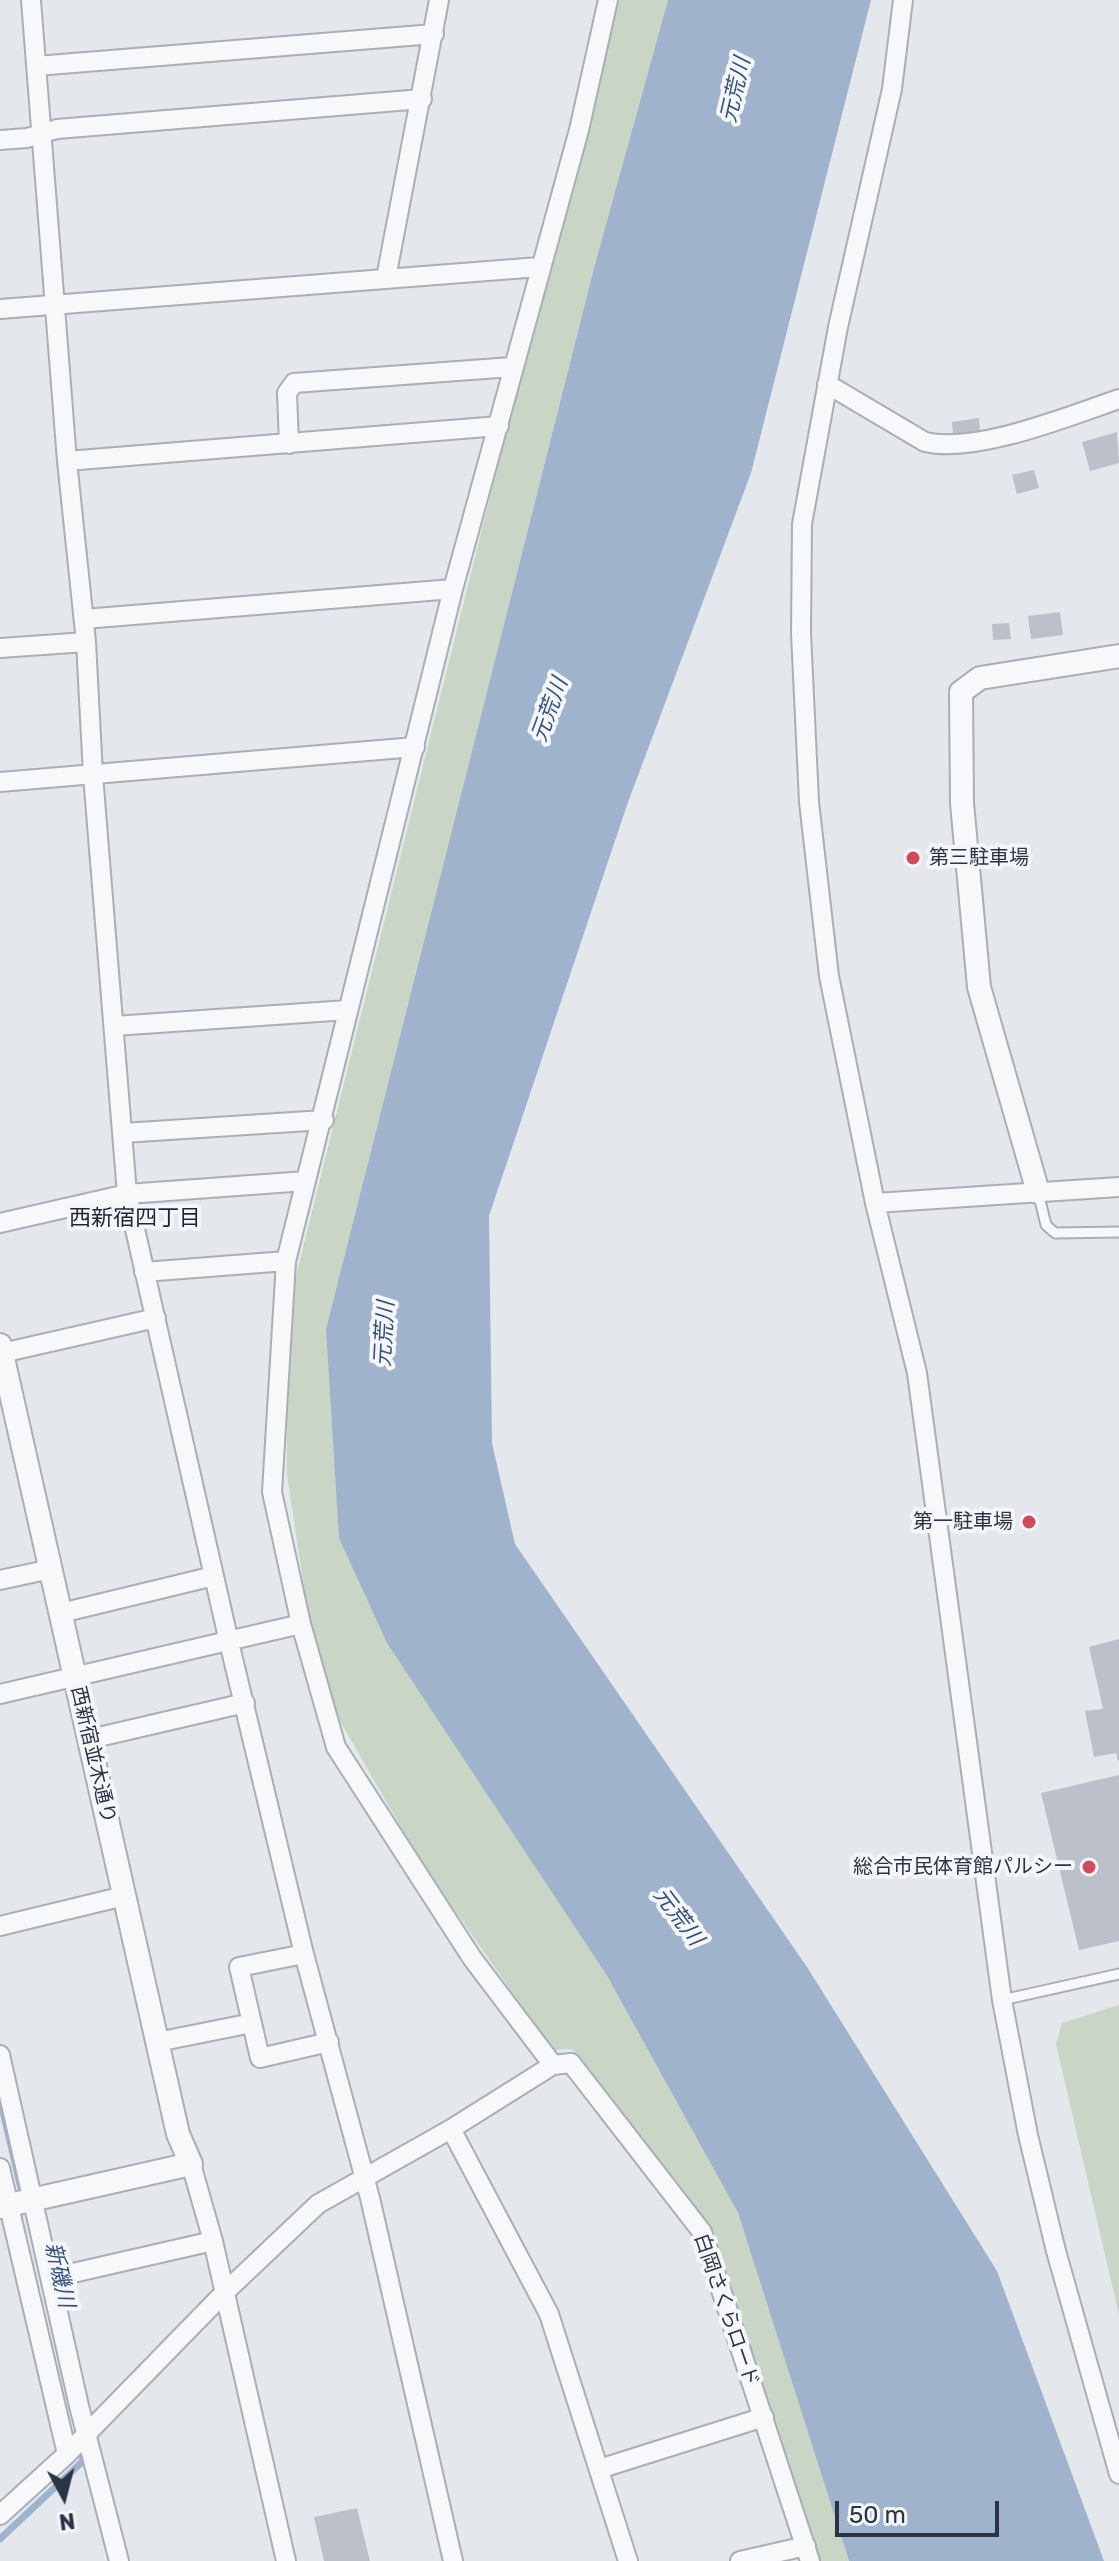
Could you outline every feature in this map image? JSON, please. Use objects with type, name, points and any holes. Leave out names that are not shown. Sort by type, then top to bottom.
[{"type":"street","points":[[31,0],[67,461],[86,642],[93,775],[127,1194],[229,1642],[304,1954],[365,2178],[453,2561]]},
{"type":"street","points":[[386,278],[439,0]]},
{"type":"street","points":[[0,2515],[67,2454],[224,2293],[318,2204],[451,2129],[553,2065],[464,1946],[336,1747],[301,1624],[272,1492],[286,1261],[324,1120],[348,1010],[453,589],[579,130],[608,0]]},
{"type":"street","points":[[903,0],[892,89],[827,384],[802,524],[801,633],[809,802],[829,976],[875,1203],[917,1373],[1002,2000],[1049,2222],[1099,2412],[1119,2474]]},
{"type":"street","points":[[36,66],[434,34]]},
{"type":"street","points":[[0,140],[27,138],[40,132],[422,99]]},
{"type":"street","points":[[0,309],[539,267]]},
{"type":"street","points":[[289,444],[287,393],[294,383],[512,367]]},
{"type":"street","points":[[827,384],[925,442],[942,446],[1024,430],[1119,399]]},
{"type":"street","points":[[67,461],[499,426]]},
{"type":"street","points":[[84,619],[453,589]]},
{"type":"street","points":[[0,648],[86,642]]},
{"type":"street","points":[[1038,1192],[979,987],[962,803],[961,692],[980,678],[1119,656]]},
{"type":"street","points":[[0,782],[415,747]]},
{"type":"street","points":[[114,1026],[348,1010]]},
{"type":"street","points":[[123,1133],[324,1120]]},
{"type":"street","points":[[0,1223],[127,1194],[306,1181]]},
{"type":"street","points":[[875,1203],[1119,1187]]},
{"type":"street","points":[[144,1272],[286,1261]]},
{"type":"street","points":[[1,1349],[156,1318]]},
{"type":"street","name":"西新宿並木通り","points":[[1,1349],[178,2134],[191,2164]]},
{"type":"street","points":[[0,1580],[51,1569]]},
{"type":"street","points":[[61,1613],[214,1576]]},
{"type":"street","points":[[0,1694],[301,1624]]},
{"type":"street","points":[[90,1739],[245,1703]]},
{"type":"street","points":[[0,1926],[124,1896]]},
{"type":"street","points":[[304,1954],[239,1967],[260,2058],[329,2042]]},
{"type":"street","points":[[157,2042],[252,2023]]},
{"type":"street","points":[[0,2055],[119,2561]]},
{"type":"street","name":"白岡さくらロード","points":[[553,2065],[571,2063],[702,2232],[808,2554]]},
{"type":"street","points":[[451,2129],[549,2314],[628,2561]]},
{"type":"street","points":[[4,2206],[191,2164],[213,2241],[286,2561]]},
{"type":"street","points":[[0,2168],[4,2206],[67,2454]]},
{"type":"street","points":[[51,2278],[213,2241]]},
{"type":"street","points":[[599,2469],[764,2417]]},
{"type":"street","points":[[740,2561],[808,2554]]},
{"type":"lane","points":[[1038,1192],[1046,1225],[1055,1233],[1119,1232]]},
{"type":"lane","points":[[1002,2000],[1119,1974]]},
{"type":"green space","points":[[607,0],[668,0],[594,268],[326,1329],[606,1974],[738,2213],[849,2561],[820,2561],[713,2230],[572,2049],[553,2050],[422,1864],[340,1721],[309,1622],[287,1474],[286,1316],[563,204]]},
{"type":"green space","points":[[1119,2005],[1119,2315],[1056,2044],[1062,2023]]},
{"type":"water","name":"元荒川","points":[[668,0],[871,0],[751,473],[627,805],[489,1216],[492,1443],[515,1544],[807,1967],[997,2271],[1104,2561],[849,2561],[738,2213],[606,1974],[387,1643],[339,1538],[326,1329],[594,268]]},
{"type":"building","points":[[979,418],[980,432],[953,435],[952,422]]},
{"type":"building","points":[[1117,432],[1119,463],[1090,471],[1082,442]]},
{"type":"building","points":[[1034,470],[1039,488],[1017,494],[1012,475]]},
{"type":"building","points":[[1060,612],[1063,635],[1031,639],[1028,616]]},
{"type":"building","points":[[1009,623],[1011,639],[993,640],[992,624]]},
{"type":"building","points":[[1119,1639],[1118,1761],[1116,1753],[1094,1757],[1085,1711],[1103,1709],[1089,1647]]},
{"type":"building","name":"総合市民体育館パルシー","points":[[1119,1775],[1119,1941],[1079,1950],[1041,1793]]},
{"type":"building","points":[[357,2508],[370,2561],[324,2561],[314,2517]]},
{"type":"waterway","name":"新磯川","points":[[0,2098],[23,2197]]},
{"type":"waterway","points":[[0,2539],[83,2461],[79,2443]]},
{"type":"place","name":"第三駐車場","points":[[913,858]]},
{"type":"place","name":"第一駐車場","points":[[1029,1522]]},
{"type":"place","name":"総合市民体育館パルシー","points":[[1089,1867]]},
{"type":"district","name":"西新宿四丁目","points":[[135,1219]]}]
